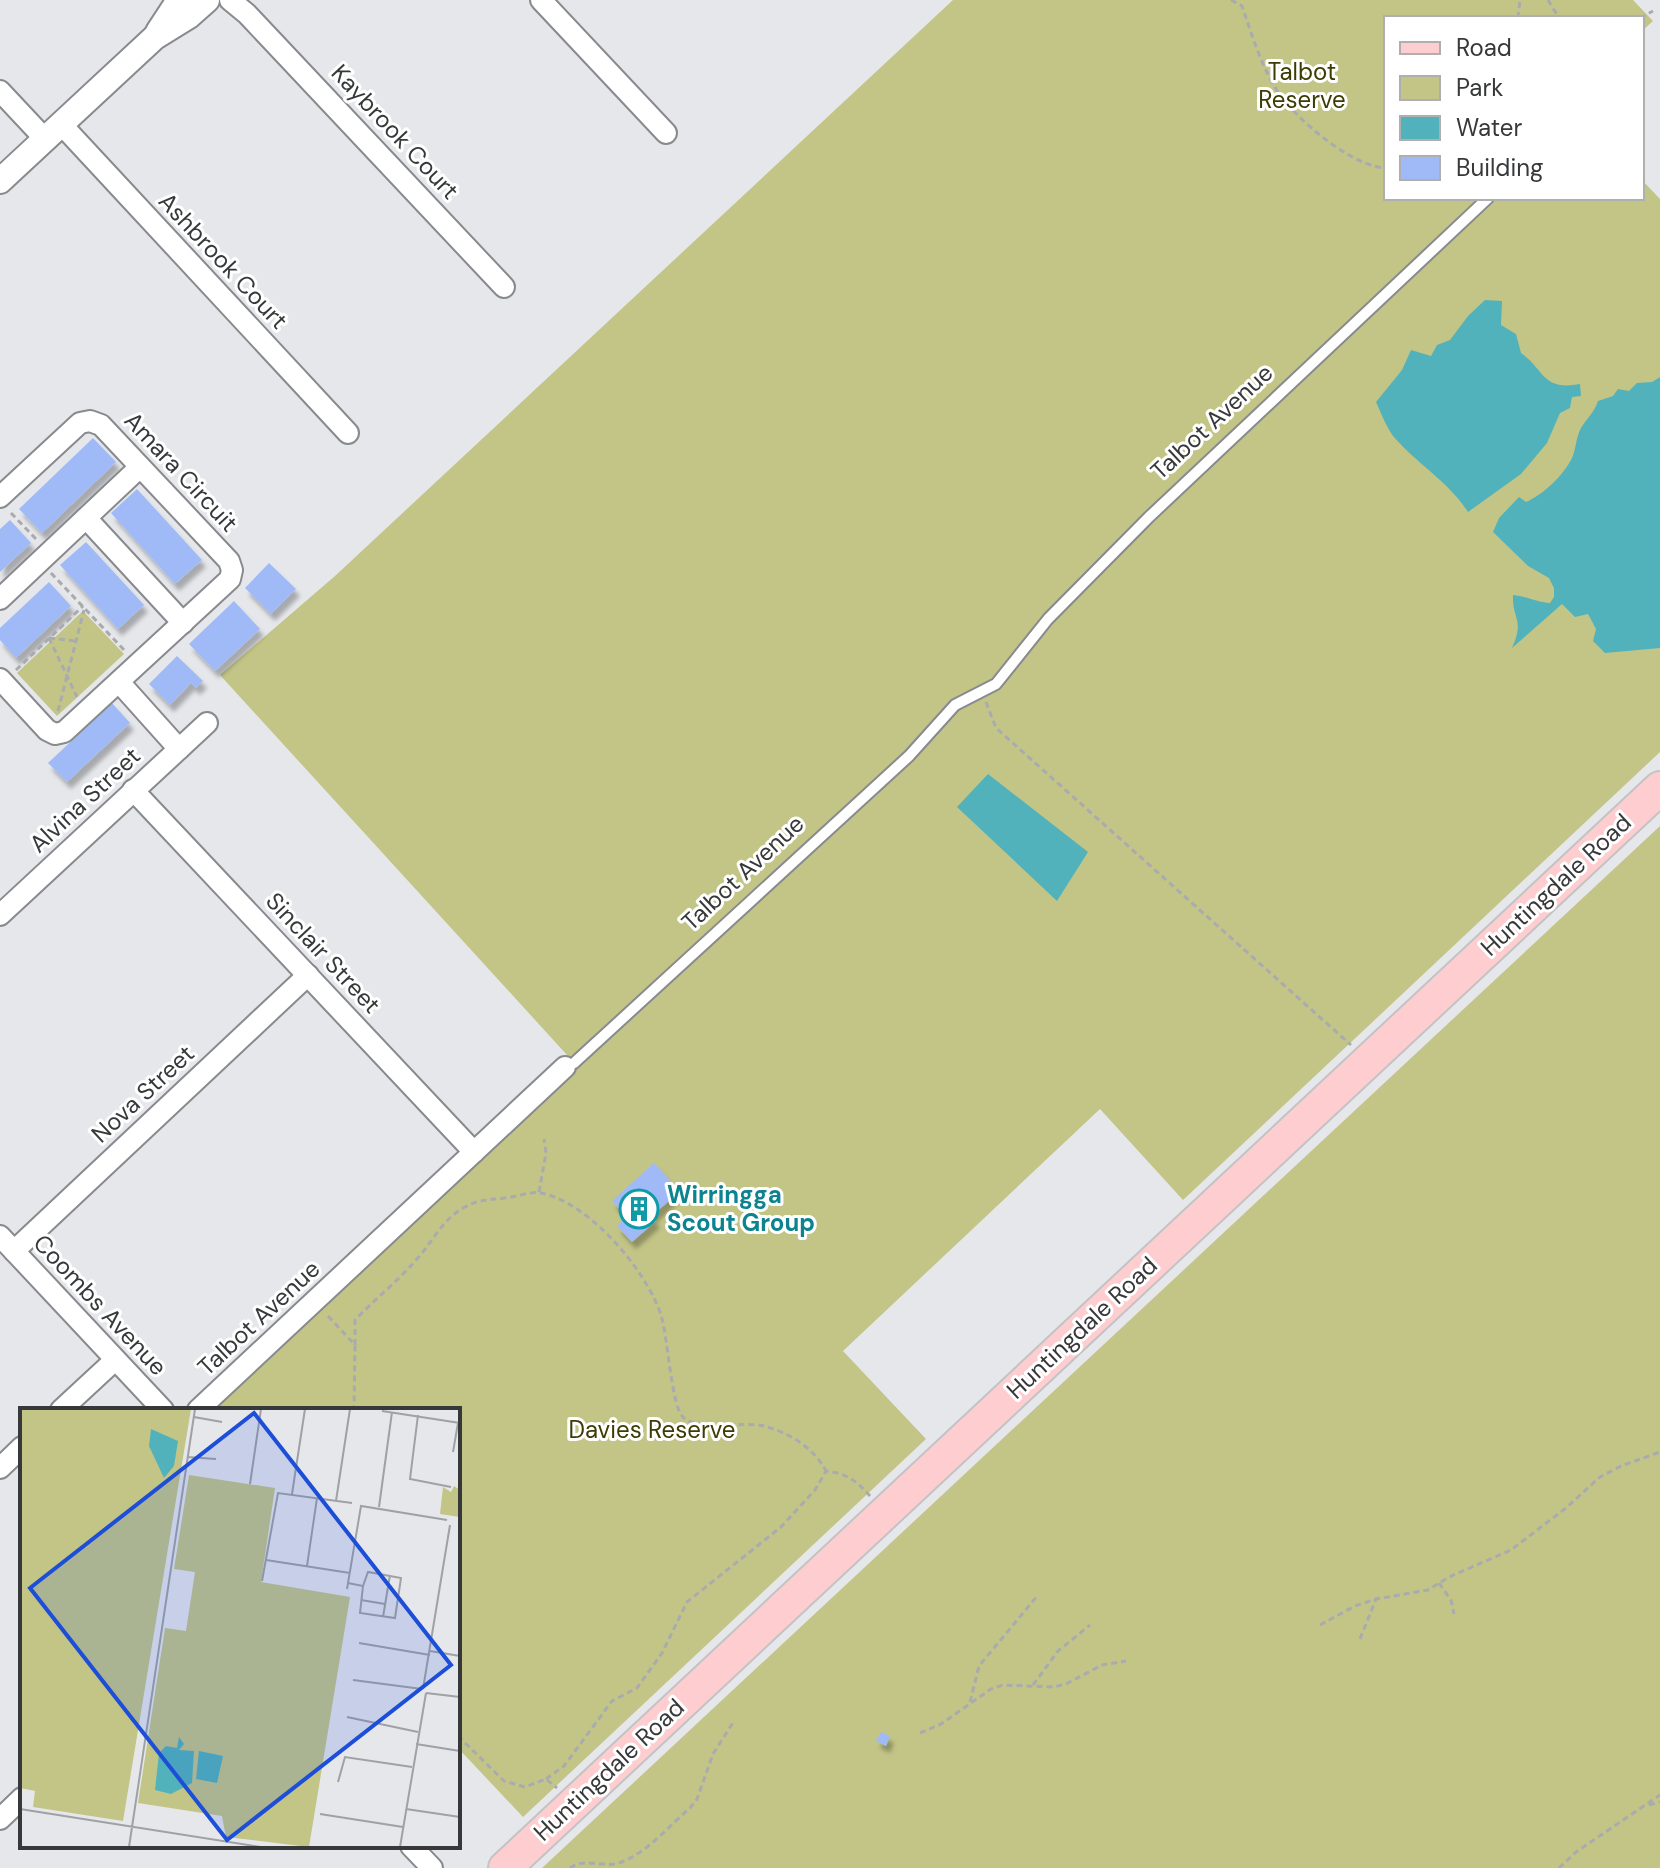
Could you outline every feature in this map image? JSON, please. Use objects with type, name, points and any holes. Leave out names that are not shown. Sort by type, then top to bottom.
[{"type":"main road","name":"Huntingdale Road","points":[[505,1868],[1660,788]]},
{"type":"street","points":[[155,37],[179,0]]},
{"type":"street","points":[[0,181],[155,37],[189,16],[207,0]]},
{"type":"street","name":"Kaybrook Court","points":[[230,0],[243,7],[504,287]]},
{"type":"street","points":[[541,0],[666,133]]},
{"type":"street","name":"Ashbrook Court","points":[[0,91],[53,132],[348,433]]},
{"type":"street","name":"Amara Circuit","points":[[1,681],[47,730],[55,734],[64,732],[230,579],[232,570],[229,561],[101,425],[90,421],[80,423],[4,503]]},
{"type":"street","points":[[0,599],[140,467]]},
{"type":"street","points":[[86,518],[183,623]]},
{"type":"street","points":[[119,682],[179,749]]},
{"type":"street","name":"Alvina Street","points":[[0,915],[207,723]]},
{"type":"street","name":"Sinclair Street","points":[[133,790],[474,1152]]},
{"type":"street","name":"Nova Street","points":[[7,1243],[308,975]]},
{"type":"street","name":"Talbot Avenue","points":[[200,1408],[570,1065]]},
{"type":"street","name":"Coombs Avenue","points":[[7,1243],[161,1408]]},
{"type":"street","points":[[63,1408],[115,1360]]},
{"type":"street","points":[[0,1468],[20,1449]]},
{"type":"street","points":[[0,1819],[20,1800]]},
{"type":"street","points":[[413,1848],[432,1868]]},
{"type":"lane","name":"Talbot Avenue","points":[[570,1065],[909,756],[955,705],[996,684],[1048,619],[1149,517],[1486,200]]},
{"type":"path","points":[[1231,0],[1242,6],[1256,50],[1278,93],[1327,143],[1351,156],[1384,167]]},
{"type":"path","points":[[1644,16],[1653,11]]},
{"type":"path","points":[[4,503],[83,607],[128,654]]},
{"type":"path","points":[[1,681],[83,607]]},
{"type":"path","points":[[56,718],[83,607]]},
{"type":"path","points":[[49,638],[76,641]]},
{"type":"path","points":[[49,638],[79,700]]},
{"type":"path","points":[[982,691],[996,728],[1369,1060]]},
{"type":"path","points":[[539,1192],[546,1153],[544,1139]]},
{"type":"path","points":[[354,1408],[355,1320],[416,1261],[445,1221],[465,1206],[493,1197],[504,1199],[539,1192],[581,1212],[643,1277],[660,1315],[672,1365],[676,1404],[683,1418],[696,1424],[763,1426],[797,1440],[818,1457],[826,1471]]},
{"type":"path","points":[[314,1301],[355,1345]]},
{"type":"path","points":[[1320,1625],[1355,1606],[1376,1599],[1428,1590],[1474,1565],[1511,1550],[1566,1508],[1600,1477],[1660,1452]]},
{"type":"path","points":[[826,1471],[841,1472],[857,1481],[885,1512]]},
{"type":"path","points":[[460,1738],[504,1781],[525,1787],[546,1779],[564,1766],[612,1701],[637,1688],[662,1653],[687,1602],[781,1527],[815,1490],[826,1471]]},
{"type":"path","points":[[1439,1583],[1451,1600],[1454,1614]]},
{"type":"path","points":[[970,1702],[979,1666],[1038,1595]]},
{"type":"path","points":[[1360,1639],[1376,1599]]},
{"type":"path","points":[[1032,1686],[1058,1651],[1090,1625]]},
{"type":"path","points":[[920,1733],[941,1724],[991,1689],[1003,1685],[1066,1684],[1102,1665],[1126,1661]]},
{"type":"path","points":[[570,1868],[584,1862],[611,1866],[632,1858],[690,1808],[697,1799],[713,1754],[734,1721]]},
{"type":"path","points":[[546,1779],[557,1788]]},
{"type":"path","points":[[1559,1868],[1576,1852],[1660,1795]]},
{"type":"path","points":[[1645,1806],[1660,1802]]},
{"type":"green space","points":[[953,0],[1633,0],[1653,21],[1644,29],[1644,16],[1384,16],[1384,200],[1644,200],[1644,182],[1660,199],[1660,752],[1183,1200],[1100,1109],[843,1351],[926,1439],[523,1817],[460,1750],[460,1408],[216,1408],[578,1067],[220,675],[335,576]]},
{"type":"green space","points":[[83,611],[124,654],[57,716],[17,673]]},
{"type":"green space","points":[[1660,826],[1660,1868],[542,1868]]},
{"type":"water","points":[[1485,300],[1502,301],[1501,325],[1516,334],[1521,353],[1545,378],[1558,384],[1580,384],[1581,396],[1572,397],[1570,408],[1560,413],[1547,443],[1521,474],[1468,512],[1452,491],[1393,436],[1376,402],[1402,370],[1411,350],[1431,356],[1437,345],[1450,340]]},
{"type":"water","points":[[1660,377],[1660,648],[1605,653],[1593,641],[1596,629],[1588,614],[1575,617],[1562,604],[1512,648],[1518,631],[1513,595],[1550,603],[1554,588],[1549,578],[1528,566],[1493,532],[1499,518],[1519,497],[1526,502],[1558,478],[1572,458],[1579,432],[1598,401],[1613,396],[1618,389],[1629,391],[1637,383],[1652,382]]},
{"type":"water","points":[[988,774],[1088,852],[1057,901],[957,807]]},
{"type":"building","points":[[93,438],[116,462],[42,533],[19,509]]},
{"type":"building","points":[[137,489],[202,560],[175,584],[111,513]]},
{"type":"building","points":[[10,520],[31,543],[0,572],[0,529]]},
{"type":"building","points":[[86,542],[144,605],[118,629],[60,565]]},
{"type":"building","points":[[269,563],[296,589],[271,614],[245,588]]},
{"type":"building","points":[[49,582],[71,606],[16,658],[0,640],[0,628]]},
{"type":"building","points":[[234,601],[260,629],[215,671],[189,644]]},
{"type":"building","points":[[177,656],[203,681],[196,688],[191,683],[170,705],[149,684]]},
{"type":"building","points":[[112,703],[130,723],[67,782],[48,763]]},
{"type":"building","name":"Wirringga Scout Group","points":[[654,1163],[680,1191],[652,1216],[656,1221],[632,1242],[617,1226],[626,1217],[612,1201]]},
{"type":"building","points":[[881,1732],[890,1736],[886,1746],[876,1741]]},
{"type":"place","name":"Wirringga Scout Group","points":[[639,1209]]},
{"type":"park label","name":"Talbot Reserve","points":[[1302,86]]},
{"type":"park label","name":"Davies Reserve","points":[[652,1430]]}]
